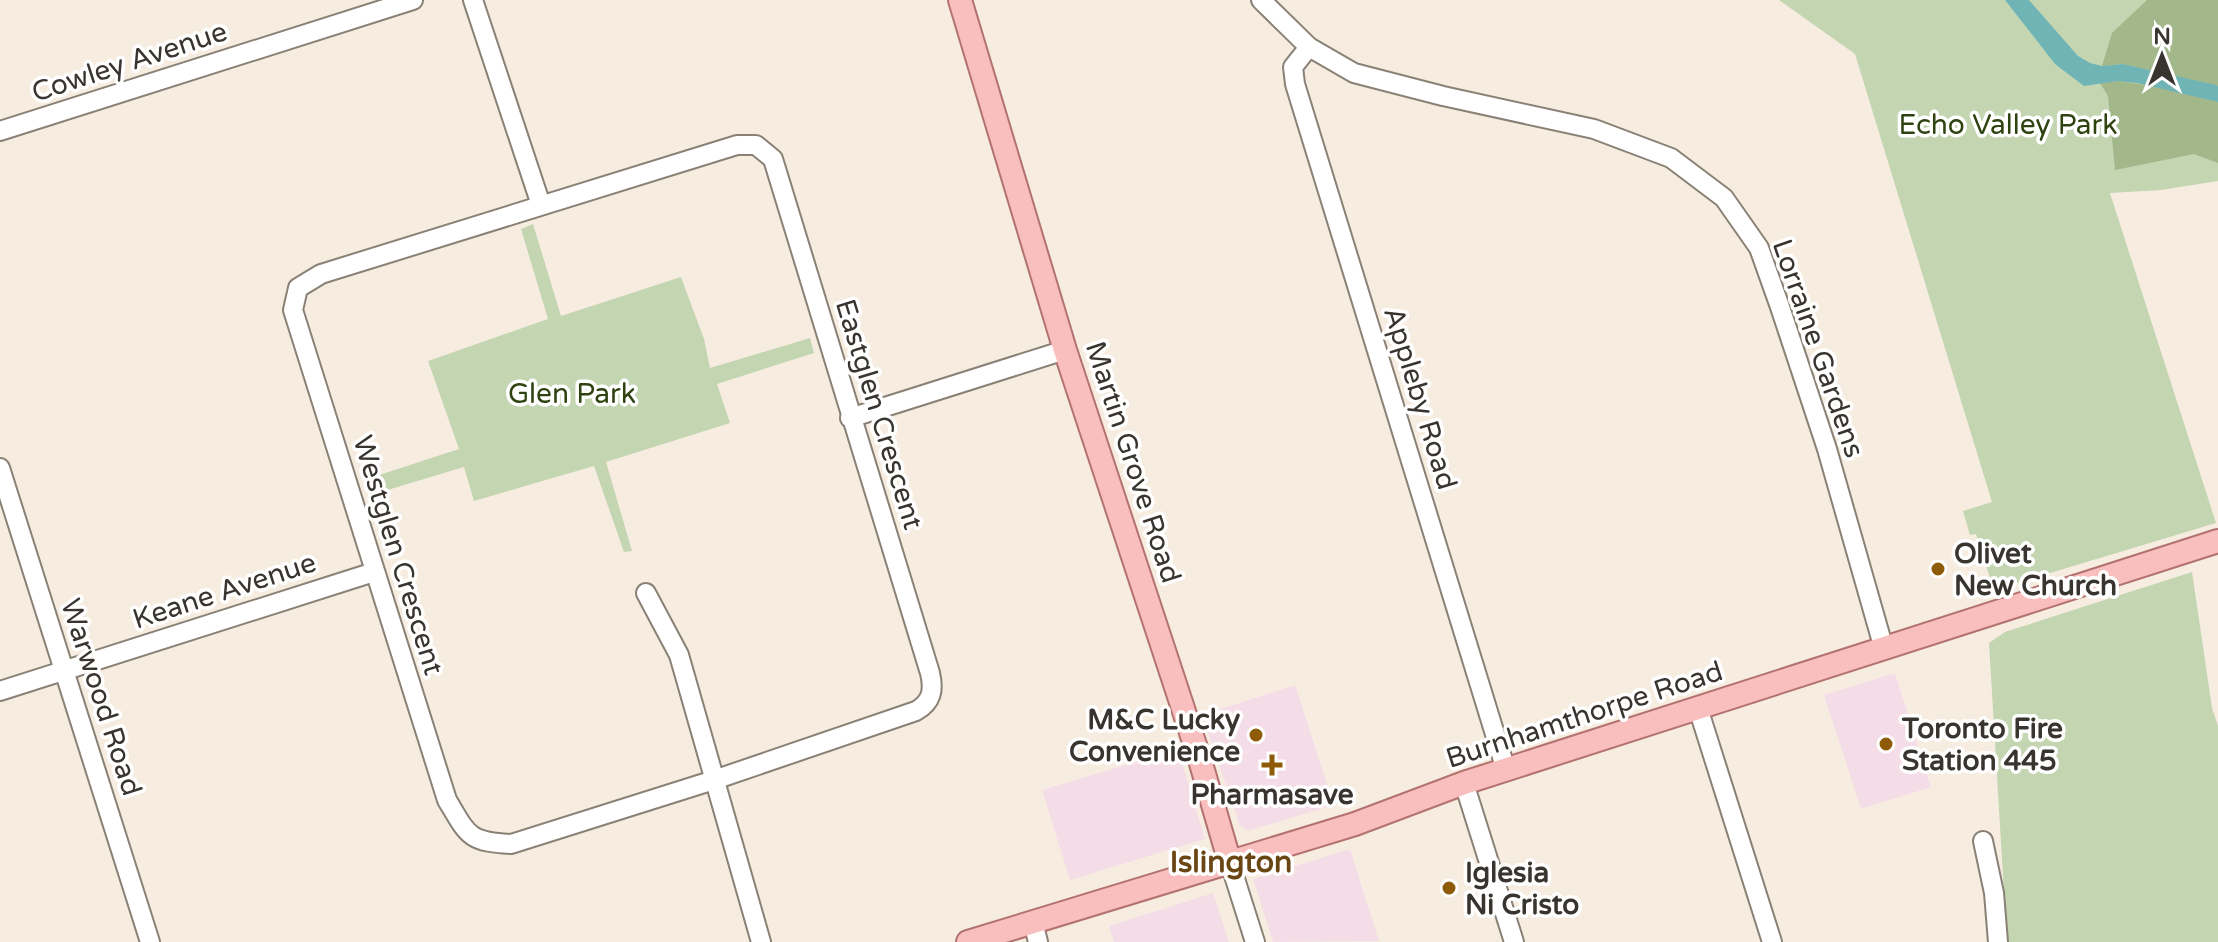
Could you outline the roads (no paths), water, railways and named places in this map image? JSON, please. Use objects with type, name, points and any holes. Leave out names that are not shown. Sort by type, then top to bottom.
[{"type":"main road","name":"Martin Grove Road","points":[[960,0],[1065,350],[1200,760],[1230,863]]},
{"type":"main road","name":"Burnhamthorpe Road","points":[[968,942],[1036,932],[1230,863],[1355,824],[1464,783],[2218,541]]},
{"type":"street","name":"Cowley Avenue","points":[[0,131],[413,0]]},
{"type":"street","points":[[473,0],[541,205]]},
{"type":"street","name":"Lorraine Gardens","points":[[1261,0],[1309,47],[1354,73],[1594,129],[1671,158],[1724,198],[1759,248],[1780,307],[1827,449],[1884,649]]},
{"type":"street","name":"Appleby Road","points":[[1309,47],[1293,67],[1295,84],[1506,770]]},
{"type":"street","name":"Eastglen Crescent","points":[[541,205],[737,145],[756,145],[773,159],[930,673],[931,696],[916,711],[714,780]]},
{"type":"street","name":"Westglen Crescent","points":[[541,205],[321,274],[298,288],[293,310],[447,800],[465,829],[482,843],[511,844],[714,780]]},
{"type":"street","points":[[850,418],[1065,350]]},
{"type":"street","name":"Warwood Road","points":[[0,468],[150,942]]},
{"type":"street","name":"Keane Avenue","points":[[0,691],[374,572]]},
{"type":"street","points":[[646,593],[679,655],[761,942]]},
{"type":"street","points":[[1698,708],[1772,942]]},
{"type":"street","points":[[1464,783],[1514,942]]},
{"type":"street","points":[[1983,841],[1994,893],[1998,942]]},
{"type":"street","name":"Martin Grove Road","points":[[1230,863],[1255,942]]},
{"type":"water","points":[[2005,0],[2029,0],[2078,56],[2090,63],[2102,66],[2123,64],[2216,85],[2218,102],[2137,83],[2118,81],[2084,86],[2055,64]]},
{"type":"place","name":"Olivet New Church","points":[[1938,569]]},
{"type":"place","name":"M&C Lucky Convenience","points":[[1256,735]]},
{"type":"place","name":"Toronto Fire Station 445","points":[[1886,744]]},
{"type":"place","name":"Pharmasave","points":[[1272,765]]},
{"type":"place","name":"Iglesia Ni Cristo","points":[[1449,888]]},
{"type":"district","name":"Islington","points":[[1231,862]]},
{"type":"park label","name":"Echo Valley Park","points":[[2008,124]]},
{"type":"park label","name":"Glen Park","points":[[572,393]]}]
